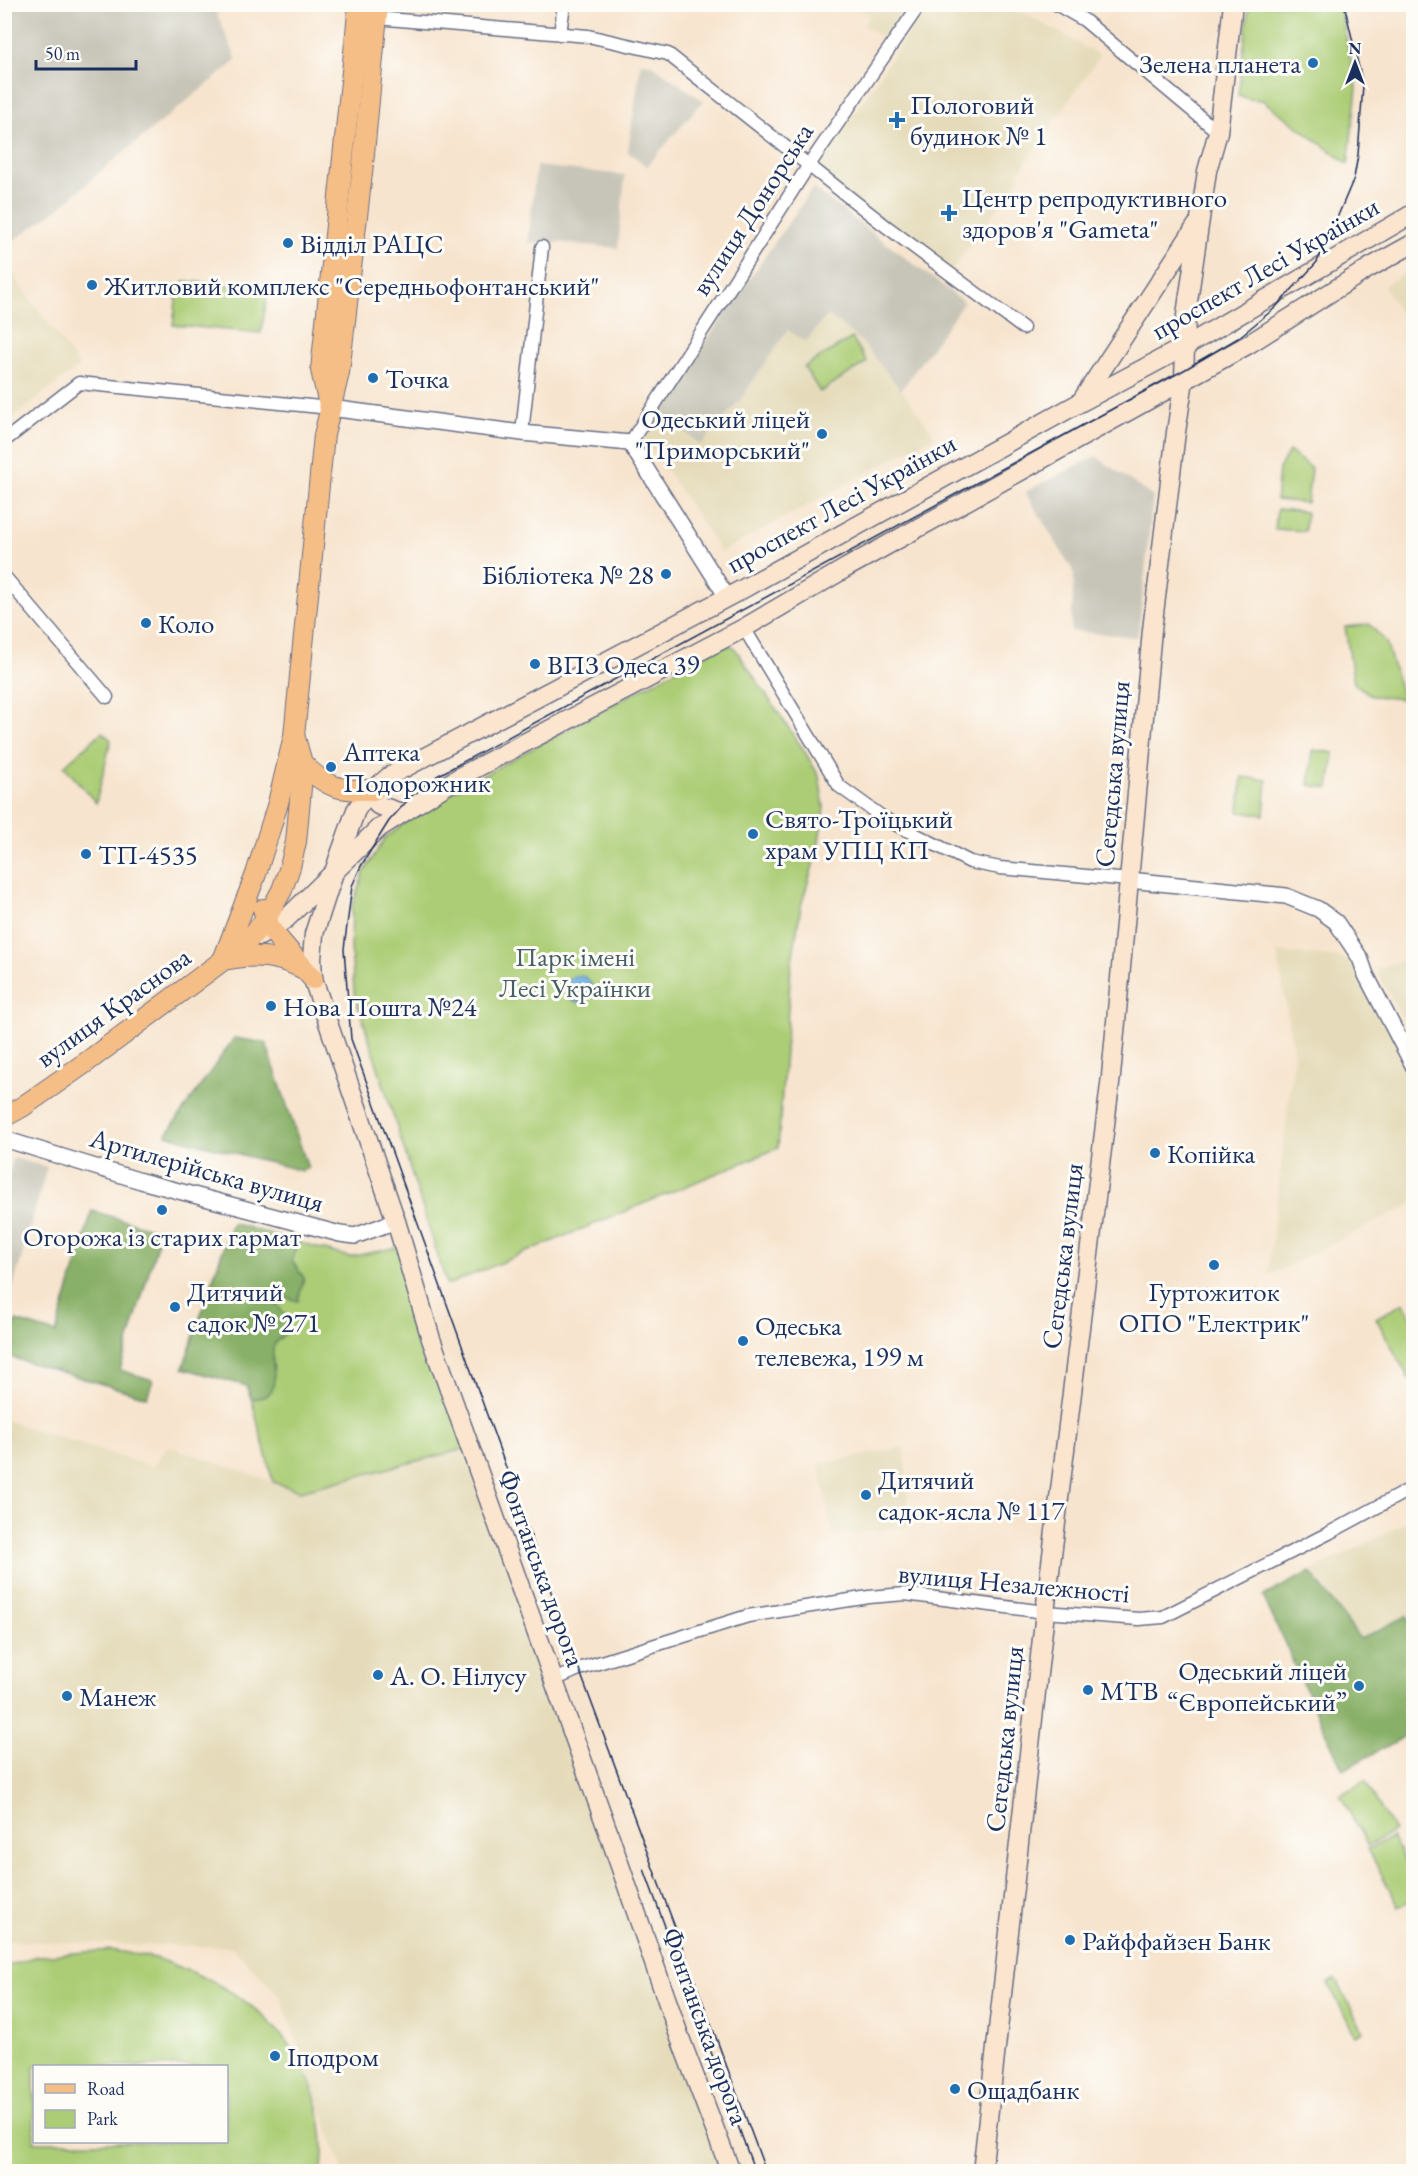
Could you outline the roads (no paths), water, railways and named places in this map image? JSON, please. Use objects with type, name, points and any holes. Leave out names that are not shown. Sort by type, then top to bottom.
[{"type":"main road","points":[[330,408],[321,370],[359,4]]},
{"type":"main road","name":"Сегедська вулиця","points":[[982,2172],[1046,1612],[1111,1077],[1152,630],[1184,380],[1186,315],[1207,171],[1218,132],[1233,4]]},
{"type":"main road","points":[[310,975],[282,960],[262,955],[223,960],[256,874],[278,803],[294,736],[324,435],[339,373],[363,164],[377,11]]},
{"type":"main road","name":"проспект Лесі Українки","points":[[310,975],[314,934],[356,810],[374,789],[391,775],[727,597],[1184,347],[1413,213]]},
{"type":"main road","points":[[1081,402],[1199,221]]},
{"type":"main road","name":"проспект Лесі Українки","points":[[269,924],[286,919],[379,828],[461,776],[744,628],[846,568],[1249,344],[1413,243]]},
{"type":"main road","points":[[294,736],[302,763],[312,773],[328,784],[347,791],[374,789],[374,798],[378,805],[400,813]]},
{"type":"main road","name":"вулиця Краснова","points":[[4,1117],[88,1061],[269,924],[290,867],[299,815],[302,763]]},
{"type":"main road","points":[[256,874],[269,924],[310,975]]},
{"type":"main road","name":"Фонтанська дорога","points":[[310,975],[396,1221],[431,1339],[680,2038],[731,2172]]},
{"type":"street","points":[[560,34],[564,4]]},
{"type":"street","name":"вулиця Донорська","points":[[630,443],[809,165],[920,4]]},
{"type":"street","points":[[1056,4],[1084,20],[1218,132]]},
{"type":"street","points":[[377,11],[588,36],[668,54],[1023,328]]},
{"type":"street","points":[[522,433],[542,247]]},
{"type":"street","points":[[4,441],[79,383],[330,408],[522,433],[630,443],[727,597]]},
{"type":"street","points":[[4,576],[107,697]]},
{"type":"street","points":[[744,628],[839,786],[885,819],[970,862],[1000,868],[1286,896],[1318,909],[1336,922],[1360,958],[1366,975],[1413,1067]]},
{"type":"street","name":"Артилерійська вулиця","points":[[4,1139],[141,1181],[340,1234],[355,1236],[396,1221]]},
{"type":"street","name":"вулиця Незалежності","points":[[554,1680],[579,1669],[748,1616],[869,1597],[905,1594],[1046,1612],[1139,1619],[1163,1617],[1329,1533],[1413,1487]]},
{"type":"water","points":[[579,976],[588,980],[592,989],[588,998],[579,1002],[570,998],[566,989],[570,980]]},
{"type":"tram line","points":[[766,2172],[579,1669],[351,1039],[344,949],[352,886],[361,866],[389,821],[415,792],[437,776],[1184,370],[1238,338],[1275,308],[1317,262],[1354,178],[1363,85],[1344,4]]},
{"type":"tram line","points":[[644,1869],[755,2172]]},
{"type":"place","name":"Зелена планета","points":[[1313,63]]},
{"type":"place","name":"Пологовий будинок № 1","points":[[897,120]]},
{"type":"place","name":"Центр репродуктивного здоров'я \"Gameta\"","points":[[949,213]]},
{"type":"place","name":"Відділ РАЦС","points":[[288,243]]},
{"type":"place","name":"Житловий комплекс \"Середньофонтанський\"","points":[[92,285]]},
{"type":"place","name":"Точка","points":[[373,378]]},
{"type":"place","name":"Одеський ліцей \"Приморський\"","points":[[822,434]]},
{"type":"place","name":"Бібліотека № 28","points":[[666,574]]},
{"type":"place","name":"Коло","points":[[146,623]]},
{"type":"place","name":"ВПЗ Одеса 39","points":[[535,664]]},
{"type":"place","name":"Аптека Подорожник","points":[[331,767]]},
{"type":"place","name":"Свято-Троїцький храм УПЦ КП","points":[[753,834]]},
{"type":"place","name":"ТП-4535","points":[[86,854]]},
{"type":"place","name":"Нова Пошта №24","points":[[271,1006]]},
{"type":"place","name":"Копійка","points":[[1155,1153]]},
{"type":"place","name":"Огорожа із старих гармат","points":[[162,1210]]},
{"type":"place","name":"Гуртожиток ОПО \"Електрик\"","points":[[1214,1265]]},
{"type":"place","name":"Дитячий садок № 271","points":[[175,1307]]},
{"type":"place","name":"Одеська телевежа, 199 м","points":[[743,1341]]},
{"type":"place","name":"Дитячий садок-ясла № 117","points":[[866,1495]]},
{"type":"place","name":"А. О. Нілусу","points":[[378,1675]]},
{"type":"place","name":"Одеський ліцей “Європейський”","points":[[1359,1686]]},
{"type":"place","name":"МТВ","points":[[1088,1690]]},
{"type":"place","name":"Манеж","points":[[67,1696]]},
{"type":"place","name":"Райффайзен Банк","points":[[1070,1940]]},
{"type":"place","name":"Іподром","points":[[275,2056]]},
{"type":"place","name":"Ощадбанк","points":[[955,2089]]},
{"type":"park label","name":"Парк імені Лесі Українки","points":[[575,972]]}]
